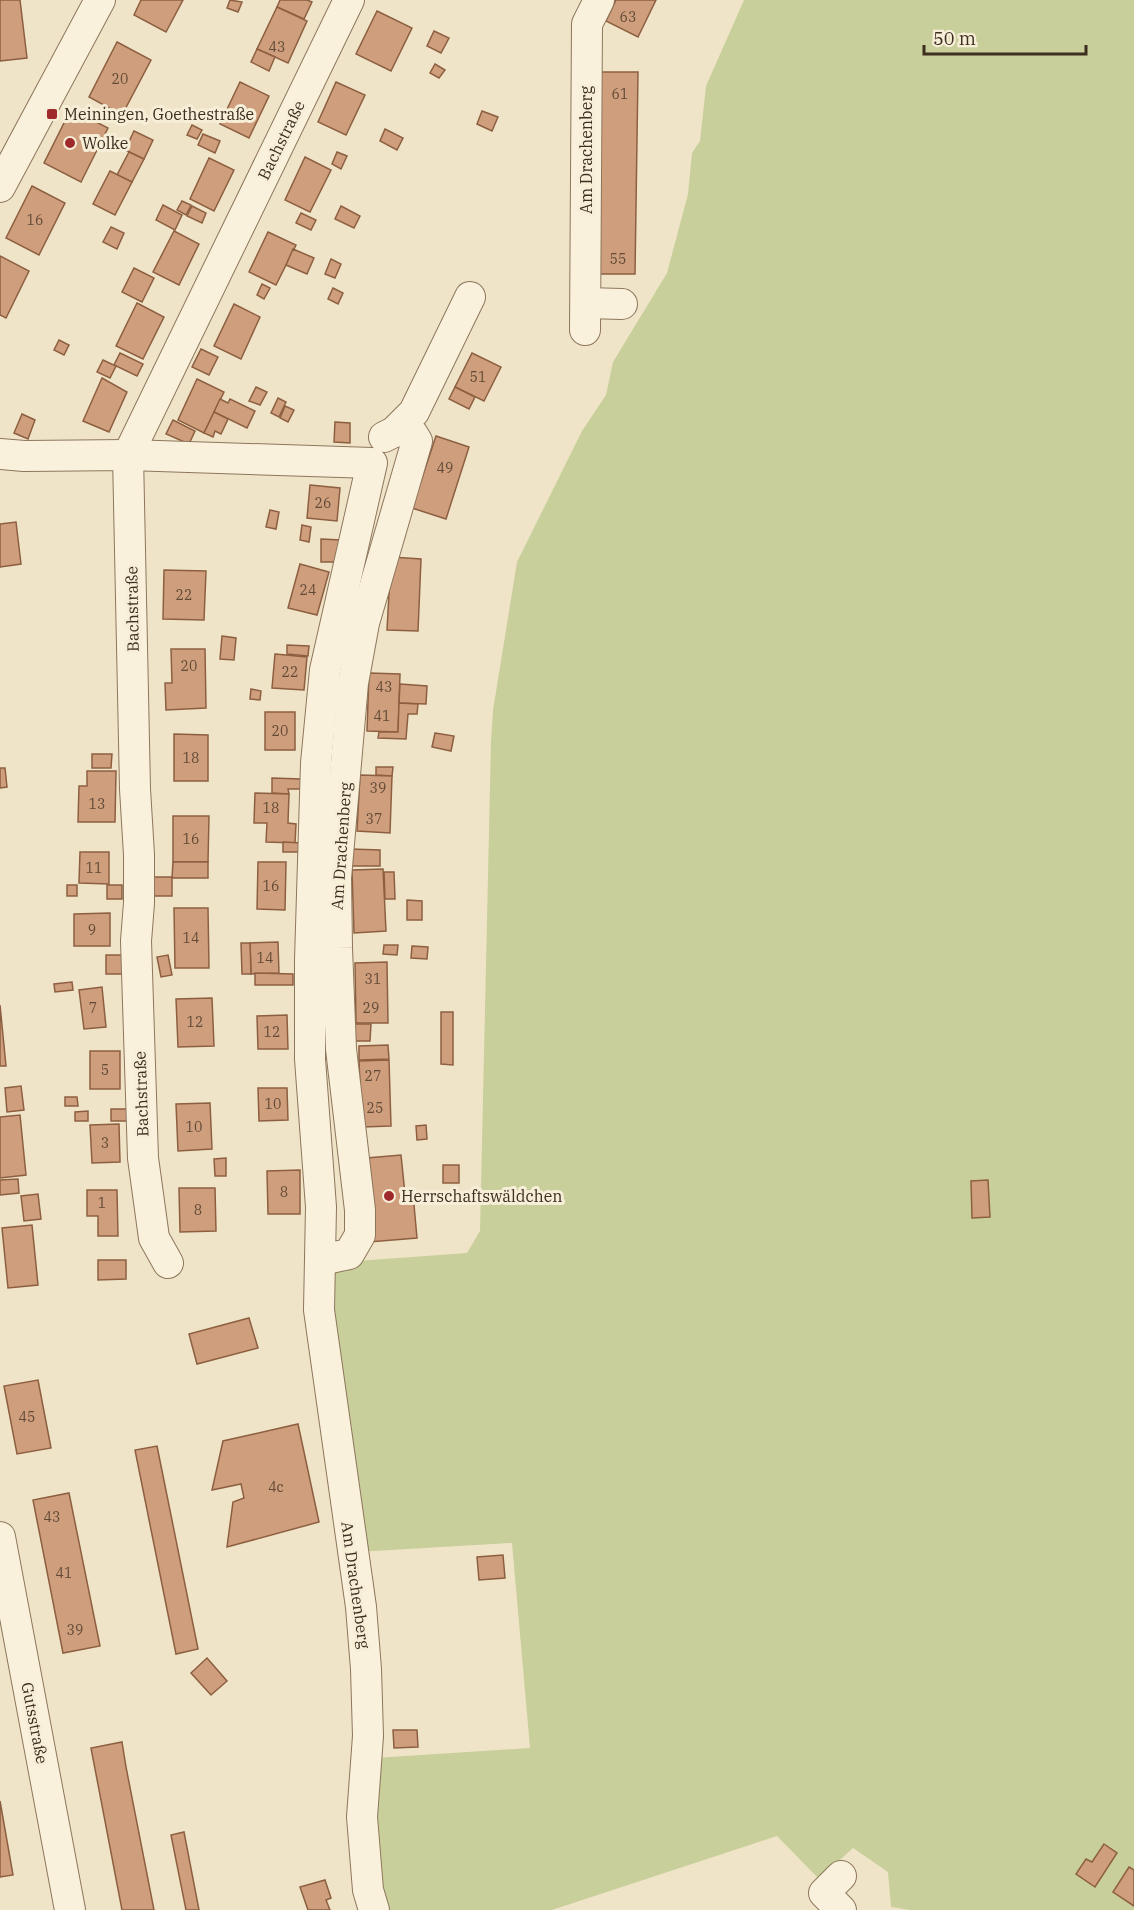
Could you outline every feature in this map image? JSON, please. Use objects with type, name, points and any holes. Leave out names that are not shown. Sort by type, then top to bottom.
[{"type":"street","points":[[0,187],[100,0]]},
{"type":"street","name":"Bachstraße","points":[[168,1263],[154,1238],[142,1158],[136,941],[139,855],[135,789],[128,455],[349,0]]},
{"type":"street","name":"Am Drachenberg","points":[[599,0],[587,24],[585,316],[622,304]]},
{"type":"street","name":"Am Drachenberg","points":[[394,432],[414,412],[470,297]]},
{"type":"street","name":"Am Drachenberg","points":[[321,1260],[349,1254],[360,1235],[360,1210],[341,1049],[336,878],[353,683],[364,623],[417,441],[412,433],[404,430],[382,438],[372,463],[325,670],[316,763],[310,916],[310,1059],[320,1175],[319,1310],[361,1607],[368,1736],[362,1817],[368,1890],[374,1910]]},
{"type":"street","points":[[0,454],[24,456],[128,455],[372,463]]},
{"type":"street","name":"Gutsstraße","points":[[0,1537],[70,1910]]},
{"type":"street","points":[[841,1876],[824,1893],[842,1910]]},
{"type":"green space","points":[[744,0],[1134,0],[1134,1910],[910,1910],[891,1907],[888,1872],[853,1848],[819,1879],[777,1836],[552,1910],[383,1910],[376,1889],[374,1758],[530,1748],[512,1543],[357,1552],[329,1263],[467,1253],[480,1231],[491,741],[493,710],[517,562],[582,431],[606,395],[613,362],[667,273],[688,194],[692,153],[700,141],[706,86]]},
{"type":"building","points":[[0,0],[20,0],[27,58],[0,61]]},
{"type":"building","points":[[141,0],[183,0],[166,32],[134,15]]},
{"type":"building","points":[[230,0],[242,2],[238,12],[227,8]]},
{"type":"building","points":[[280,0],[312,2],[304,19],[277,7]]},
{"type":"building","points":[[616,0],[656,0],[638,37],[606,21]]},
{"type":"building","points":[[277,7],[307,21],[288,63],[257,49]]},
{"type":"building","points":[[377,11],[412,28],[391,71],[356,54]]},
{"type":"building","points":[[434,31],[449,38],[441,53],[427,46]]},
{"type":"building","points":[[117,42],[151,60],[122,115],[89,97]]},
{"type":"building","points":[[257,49],[275,57],[269,71],[251,62]]},
{"type":"building","points":[[435,64],[445,70],[439,78],[430,73]]},
{"type":"building","points":[[600,72],[638,72],[635,274],[598,274]]},
{"type":"building","points":[[240,82],[269,96],[249,138],[220,124]]},
{"type":"building","points":[[336,82],[365,95],[346,135],[318,122]]},
{"type":"building","points":[[71,109],[108,128],[81,182],[44,163]]},
{"type":"building","points":[[482,111],[498,117],[492,131],[477,124]]},
{"type":"building","points":[[192,125],[202,130],[197,139],[187,135]]},
{"type":"building","points":[[385,129],[403,138],[397,150],[380,141]]},
{"type":"building","points":[[134,131],[153,140],[144,159],[125,150]]},
{"type":"building","points":[[203,134],[220,141],[215,153],[198,145]]},
{"type":"building","points":[[129,152],[144,159],[132,182],[117,175]]},
{"type":"building","points":[[337,152],[347,156],[341,169],[332,164]]},
{"type":"building","points":[[305,157],[331,170],[310,212],[285,200]]},
{"type":"building","points":[[209,158],[234,170],[214,211],[190,199]]},
{"type":"building","points":[[110,171],[132,182],[115,215],[93,204]]},
{"type":"building","points":[[32,186],[65,203],[39,255],[6,238]]},
{"type":"building","points":[[182,201],[191,205],[186,215],[177,210]]},
{"type":"building","points":[[163,205],[182,215],[175,230],[156,220]]},
{"type":"building","points":[[192,206],[206,213],[202,223],[187,216]]},
{"type":"building","points":[[341,206],[360,216],[354,228],[335,219]]},
{"type":"building","points":[[301,213],[316,220],[311,230],[296,223]]},
{"type":"building","points":[[111,227],[124,233],[117,249],[103,242]]},
{"type":"building","points":[[174,231],[199,244],[179,285],[153,272]]},
{"type":"building","points":[[268,232],[296,245],[276,285],[249,272]]},
{"type":"building","points":[[293,249],[314,258],[307,274],[286,265]]},
{"type":"building","points":[[0,256],[29,271],[6,318],[0,315]]},
{"type":"building","points":[[331,259],[341,264],[335,278],[325,274]]},
{"type":"building","points":[[134,268],[154,278],[142,302],[122,292]]},
{"type":"building","points":[[262,284],[270,288],[264,299],[257,295]]},
{"type":"building","points":[[333,288],[343,293],[338,304],[328,299]]},
{"type":"building","points":[[137,303],[164,317],[143,359],[116,346]]},
{"type":"building","points":[[234,304],[260,317],[241,359],[214,346]]},
{"type":"building","points":[[59,340],[69,345],[64,355],[54,350]]},
{"type":"building","points":[[201,349],[218,357],[209,375],[192,367]]},
{"type":"building","points":[[120,353],[143,364],[137,376],[114,365]]},
{"type":"building","points":[[472,353],[501,367],[484,401],[455,387]]},
{"type":"building","points":[[103,360],[116,366],[110,378],[97,372]]},
{"type":"building","points":[[102,378],[127,392],[109,432],[83,421]]},
{"type":"building","points":[[197,379],[224,392],[204,433],[178,420]]},
{"type":"building","points":[[256,387],[267,392],[260,405],[249,401]]},
{"type":"building","points":[[455,387],[475,397],[469,409],[449,399]]},
{"type":"building","points":[[278,398],[286,402],[279,417],[271,413]]},
{"type":"building","points":[[220,399],[228,403],[230,399],[255,411],[247,428],[214,412]]},
{"type":"building","points":[[285,406],[294,410],[288,422],[280,418]]},
{"type":"building","points":[[214,412],[228,419],[221,434],[215,431],[213,437],[204,433]]},
{"type":"building","points":[[22,414],[35,420],[28,439],[14,433]]},
{"type":"building","points":[[173,420],[195,431],[189,444],[166,434]]},
{"type":"building","points":[[335,422],[350,423],[350,443],[334,442]]},
{"type":"building","points":[[436,436],[469,447],[446,519],[412,508]]},
{"type":"building","points":[[310,485],[340,488],[337,521],[307,518]]},
{"type":"building","points":[[270,510],[279,512],[276,529],[266,527]]},
{"type":"building","points":[[16,522],[21,564],[0,567],[0,524]]},
{"type":"building","points":[[302,525],[311,527],[309,542],[300,540]]},
{"type":"building","points":[[321,539],[341,540],[338,562],[321,562]]},
{"type":"building","points":[[391,557],[421,559],[418,631],[387,630]]},
{"type":"building","points":[[300,564],[329,572],[317,615],[288,608]]},
{"type":"building","points":[[164,570],[206,571],[204,620],[163,619]]},
{"type":"building","points":[[222,636],[236,638],[234,660],[220,659]]},
{"type":"building","points":[[287,645],[309,646],[308,656],[287,654]]},
{"type":"building","points":[[171,649],[205,649],[206,708],[166,710],[165,683],[172,683]]},
{"type":"building","points":[[275,654],[307,657],[304,690],[272,688]]},
{"type":"building","points":[[369,673],[400,674],[398,732],[367,731]]},
{"type":"building","points":[[400,684],[427,686],[426,704],[399,703]]},
{"type":"building","points":[[251,689],[261,691],[260,700],[250,699]]},
{"type":"building","points":[[399,703],[418,704],[417,714],[408,714],[406,739],[378,738],[379,732],[398,732]]},
{"type":"building","points":[[265,712],[295,712],[295,750],[265,750]]},
{"type":"building","points":[[435,733],[454,736],[451,751],[432,747]]},
{"type":"building","points":[[174,734],[208,735],[208,781],[174,781]]},
{"type":"building","points":[[92,754],[112,754],[111,768],[92,768]]},
{"type":"building","points":[[376,767],[393,767],[392,776],[376,775]]},
{"type":"building","points":[[0,768],[5,768],[7,787],[0,788]]},
{"type":"building","points":[[87,771],[116,771],[115,822],[78,822],[79,786],[87,786]]},
{"type":"building","points":[[360,775],[392,776],[390,833],[357,831]]},
{"type":"building","points":[[272,778],[301,779],[301,789],[288,789],[289,794],[272,793]]},
{"type":"building","points":[[255,793],[289,794],[288,823],[296,824],[295,843],[266,842],[267,823],[254,823]]},
{"type":"building","points":[[173,816],[209,816],[208,862],[173,862]]},
{"type":"building","points":[[283,842],[302,843],[301,852],[283,852]]},
{"type":"building","points":[[350,849],[380,850],[380,866],[350,866]]},
{"type":"building","points":[[80,852],[109,852],[109,884],[79,883]]},
{"type":"building","points":[[173,862],[208,862],[208,878],[172,878]]},
{"type":"building","points":[[258,862],[286,862],[285,910],[257,909]]},
{"type":"building","points":[[383,869],[386,931],[354,933],[352,870]]},
{"type":"building","points":[[384,872],[394,872],[395,899],[385,899]]},
{"type":"building","points":[[152,877],[172,877],[172,896],[152,896]]},
{"type":"building","points":[[67,885],[77,885],[77,896],[67,896]]},
{"type":"building","points":[[107,885],[122,885],[122,899],[107,899]]},
{"type":"building","points":[[407,900],[422,901],[422,920],[407,920]]},
{"type":"building","points":[[174,908],[208,908],[209,968],[175,968]]},
{"type":"building","points":[[110,913],[110,946],[74,946],[74,914]]},
{"type":"building","points":[[278,942],[279,973],[251,974],[250,943]]},
{"type":"building","points":[[241,943],[250,943],[251,974],[242,974]]},
{"type":"building","points":[[384,945],[398,945],[397,955],[383,954]]},
{"type":"building","points":[[412,946],[428,947],[427,959],[411,958]]},
{"type":"building","points":[[106,955],[125,955],[125,974],[106,974]]},
{"type":"building","points":[[168,955],[172,975],[161,977],[157,957]]},
{"type":"building","points":[[387,962],[388,1023],[356,1023],[355,963]]},
{"type":"building","points":[[255,973],[293,974],[293,985],[255,985]]},
{"type":"building","points":[[72,982],[73,990],[55,992],[54,984]]},
{"type":"building","points":[[102,987],[106,1027],[84,1029],[79,990]]},
{"type":"building","points":[[212,998],[214,1046],[178,1047],[176,999]]},
{"type":"building","points":[[0,1005],[6,1066],[0,1066]]},
{"type":"building","points":[[441,1012],[453,1012],[453,1065],[441,1064]]},
{"type":"building","points":[[287,1015],[288,1049],[258,1049],[257,1016]]},
{"type":"building","points":[[352,1024],[371,1024],[370,1041],[352,1041]]},
{"type":"building","points":[[388,1045],[389,1059],[359,1060],[359,1046]]},
{"type":"building","points":[[90,1051],[120,1051],[120,1089],[90,1089]]},
{"type":"building","points":[[389,1060],[391,1126],[362,1127],[359,1061]]},
{"type":"building","points":[[21,1086],[24,1110],[7,1112],[5,1088]]},
{"type":"building","points":[[258,1088],[287,1088],[288,1120],[259,1121]]},
{"type":"building","points":[[65,1097],[77,1097],[78,1106],[65,1106]]},
{"type":"building","points":[[210,1103],[212,1149],[178,1151],[176,1104]]},
{"type":"building","points":[[111,1109],[128,1109],[128,1121],[111,1121]]},
{"type":"building","points":[[88,1111],[88,1121],[75,1121],[75,1112]]},
{"type":"building","points":[[20,1115],[26,1175],[0,1178],[0,1117]]},
{"type":"building","points":[[119,1124],[120,1162],[92,1163],[90,1125]]},
{"type":"building","points":[[426,1125],[427,1139],[417,1140],[416,1126]]},
{"type":"building","points":[[401,1155],[405,1194],[413,1194],[417,1238],[369,1242],[367,1158]]},
{"type":"building","points":[[226,1158],[226,1176],[215,1176],[214,1159]]},
{"type":"building","points":[[443,1165],[459,1165],[459,1183],[443,1183]]},
{"type":"building","points":[[300,1170],[300,1214],[268,1214],[267,1171]]},
{"type":"building","points":[[18,1179],[19,1193],[0,1195],[0,1180]]},
{"type":"building","points":[[988,1180],[990,1217],[972,1218],[971,1181]]},
{"type":"building","points":[[179,1188],[215,1188],[216,1231],[180,1232]]},
{"type":"building","points":[[87,1190],[117,1190],[118,1236],[98,1236],[98,1216],[87,1216]]},
{"type":"building","points":[[38,1194],[41,1219],[24,1221],[21,1196]]},
{"type":"building","points":[[32,1225],[38,1285],[8,1288],[2,1228]]},
{"type":"building","points":[[98,1260],[126,1260],[126,1279],[98,1280]]},
{"type":"building","points":[[249,1318],[258,1348],[197,1364],[189,1334]]},
{"type":"building","points":[[38,1380],[51,1448],[17,1454],[4,1386]]},
{"type":"building","points":[[298,1424],[319,1522],[227,1547],[233,1502],[244,1498],[241,1484],[212,1490],[223,1441]]},
{"type":"building","points":[[157,1446],[198,1649],[176,1654],[135,1450]]},
{"type":"building","points":[[69,1493],[100,1646],[63,1653],[33,1500]]},
{"type":"building","points":[[503,1555],[505,1578],[479,1580],[477,1557]]},
{"type":"building","points":[[207,1658],[227,1681],[211,1695],[191,1673]]},
{"type":"building","points":[[393,1730],[417,1730],[418,1747],[394,1748]]},
{"type":"building","points":[[122,1742],[154,1910],[122,1910],[91,1748]]},
{"type":"building","points":[[0,1801],[13,1875],[0,1877]]},
{"type":"building","points":[[184,1832],[199,1910],[186,1910],[171,1835]]},
{"type":"building","points":[[1104,1844],[1117,1853],[1095,1887],[1076,1874],[1086,1859],[1092,1862]]},
{"type":"building","points":[[1129,1867],[1134,1870],[1134,1906],[1113,1892]]},
{"type":"building","points":[[325,1880],[331,1898],[326,1900],[330,1910],[308,1910],[300,1887]]},
{"type":"place","name":"Meiningen, Goethestraße","points":[[52,114]]},
{"type":"place","name":"Wolke","points":[[70,143]]},
{"type":"place","name":"Herrschaftswäldchen","points":[[389,1196]]}]
